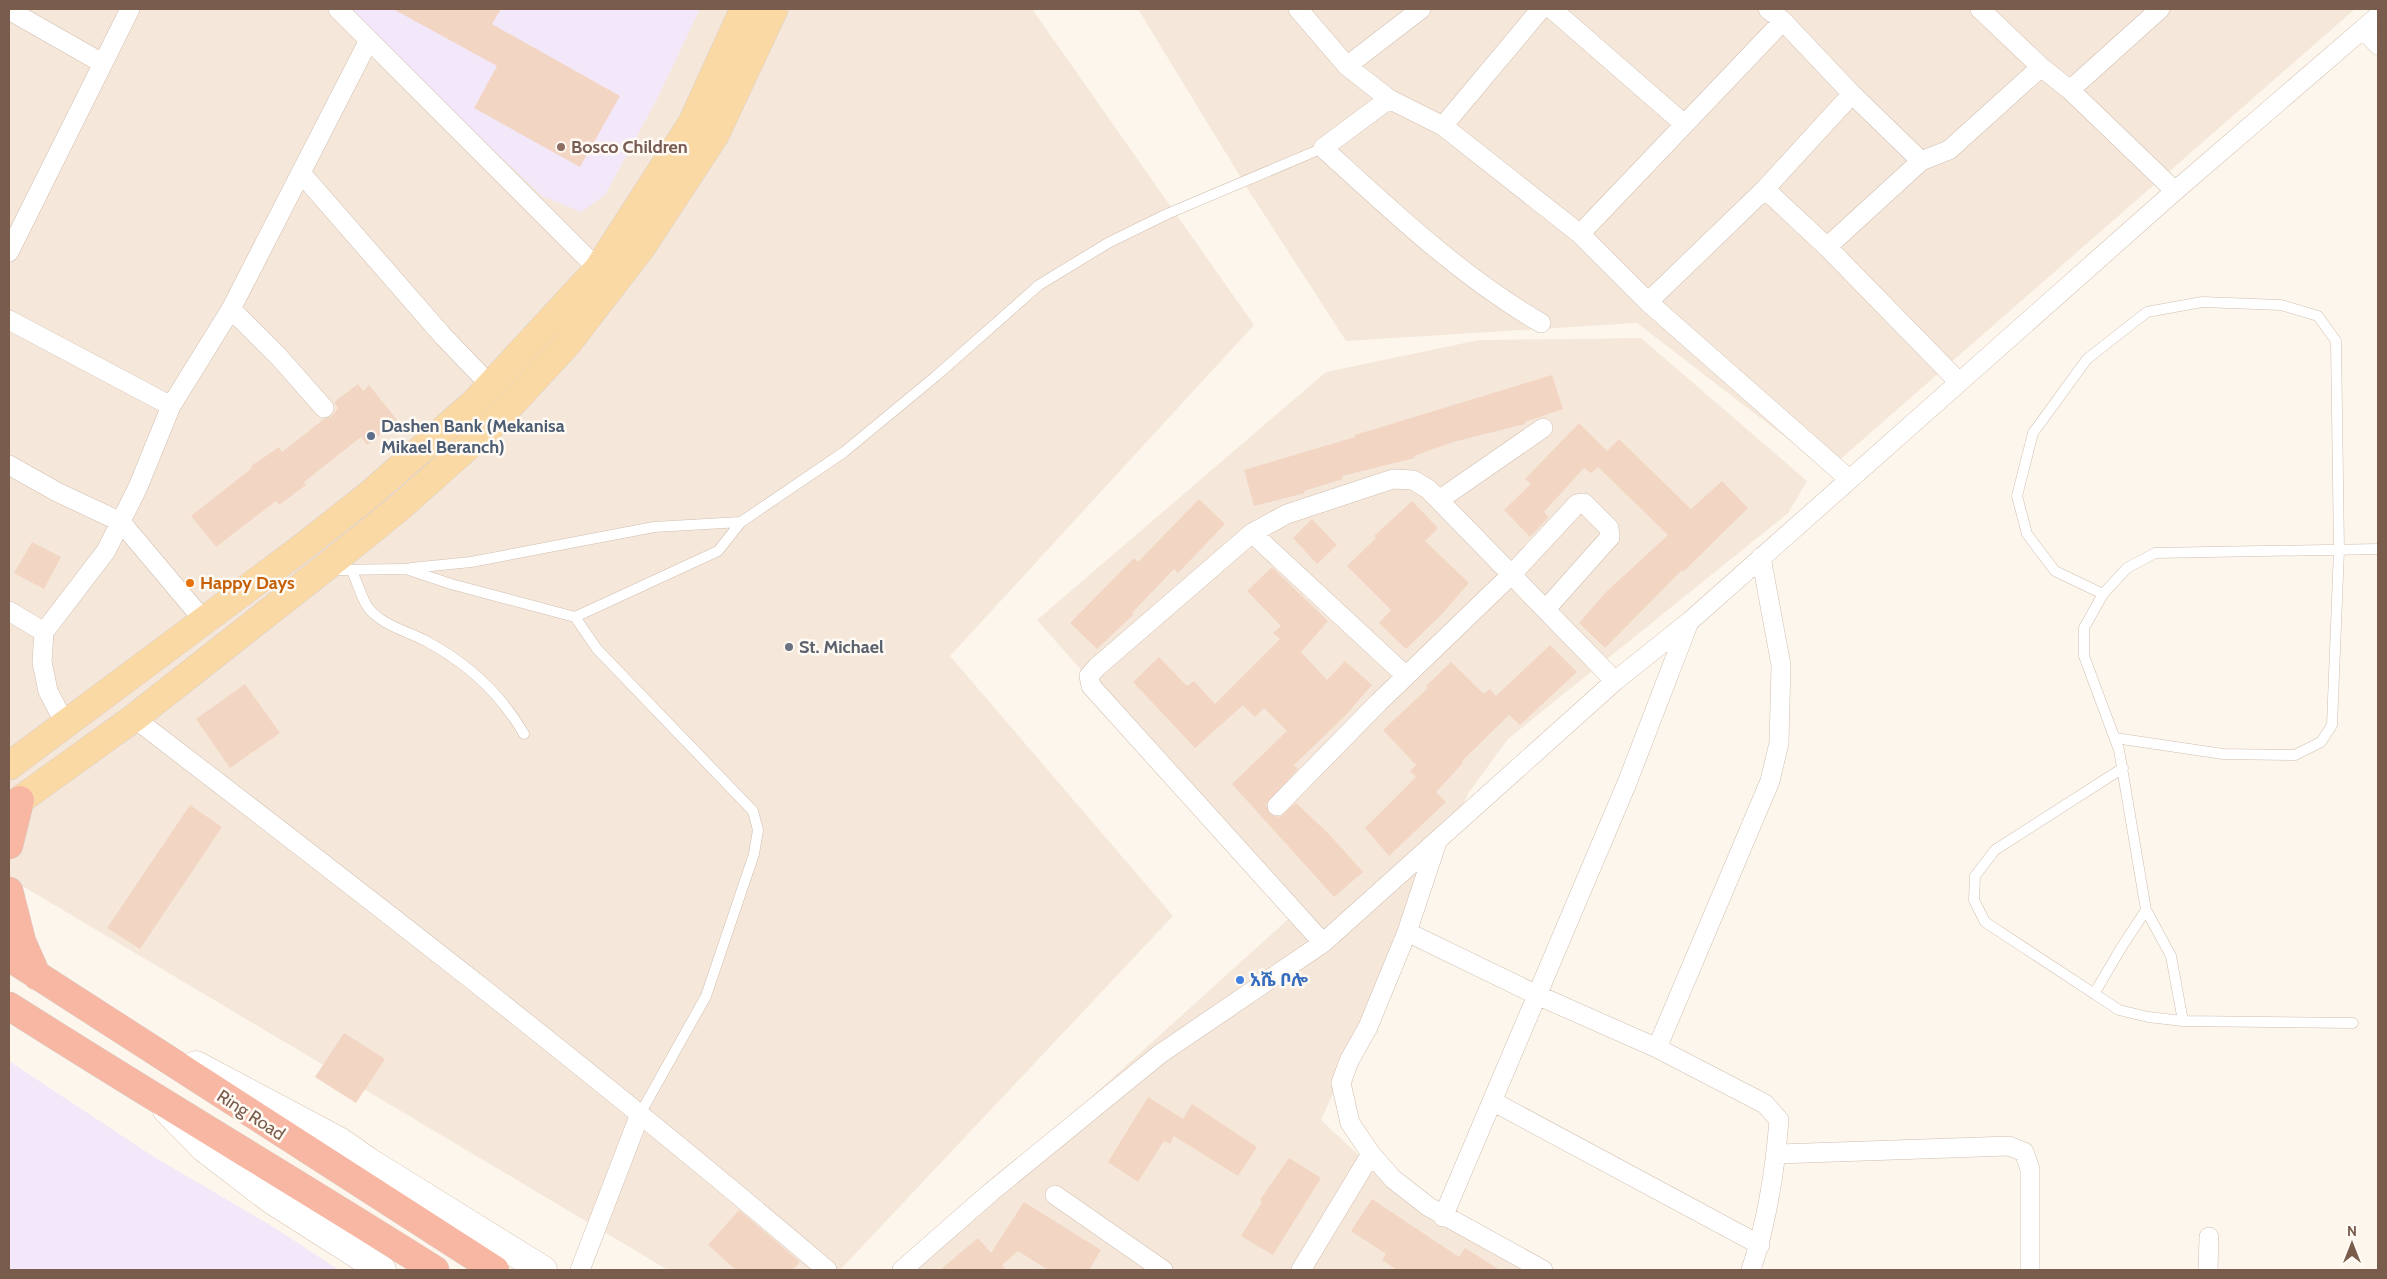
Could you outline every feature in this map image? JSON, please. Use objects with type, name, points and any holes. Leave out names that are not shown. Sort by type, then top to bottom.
[{"type":"highway","points":[[9,845],[14,806]]},
{"type":"highway","points":[[9,891],[22,942],[37,976]]},
{"type":"highway","name":"Ring Road","points":[[9,957],[495,1270]]},
{"type":"highway","name":"Ring Road","points":[[9,1006],[160,1101],[283,1174],[435,1270]]},
{"type":"main road","points":[[9,766],[205,622],[369,495],[491,386],[598,269],[692,123],[744,9]]},
{"type":"main road","points":[[14,806],[134,718],[322,570],[400,507],[493,424],[568,343],[641,248],[715,135],[774,9]]},
{"type":"main road","points":[[546,325],[568,343]]},
{"type":"street","points":[[9,252],[130,9]]},
{"type":"street","points":[[338,9],[598,269]]},
{"type":"street","points":[[1298,9],[1347,66],[1389,98],[1443,126],[1580,234],[1648,302],[1849,479]]},
{"type":"street","points":[[1347,66],[1421,9]]},
{"type":"street","points":[[1443,126],[1540,9]]},
{"type":"street","points":[[1552,9],[1684,124]]},
{"type":"street","points":[[1768,9],[1783,21],[1852,94],[1921,161]]},
{"type":"street","points":[[1980,9],[2041,67],[2070,90],[2175,191]]},
{"type":"street","points":[[2070,90],[2160,9]]},
{"type":"street","points":[[9,10],[102,63]]},
{"type":"street","points":[[902,1270],[991,1192],[1160,1054],[1324,942],[1615,681],[1690,621],[2175,191],[2378,16]]},
{"type":"street","points":[[1580,234],[1783,21]]},
{"type":"street","points":[[2363,29],[2378,45]]},
{"type":"street","points":[[65,724],[48,691],[42,662],[44,632],[106,551],[121,522],[171,406],[231,309],[369,40]]},
{"type":"street","points":[[1827,247],[1921,161],[1949,150],[2041,67]]},
{"type":"street","points":[[1648,302],[1765,189],[1852,94]]},
{"type":"street","points":[[1389,98],[1323,148],[1438,252],[1512,306],[1541,323]]},
{"type":"street","points":[[301,173],[443,336],[491,386]]},
{"type":"street","points":[[1765,189],[1827,247],[1959,382]]},
{"type":"street","points":[[231,309],[279,357],[324,408]]},
{"type":"street","points":[[9,320],[171,406]]},
{"type":"street","points":[[1439,500],[1543,428]]},
{"type":"street","points":[[9,465],[57,492],[121,522],[205,622]]},
{"type":"street","points":[[1324,942],[1090,686],[1089,676],[1096,667],[1252,533],[1287,514],[1393,479],[1413,480],[1428,489],[1615,681]]},
{"type":"street","points":[[1277,806],[1406,676],[1512,574],[1576,504],[1584,503],[1609,528],[1610,537],[1546,609]]},
{"type":"street","points":[[1252,533],[1406,676]]},
{"type":"street","points":[[1657,1048],[1770,781],[1780,743],[1781,665],[1761,558]]},
{"type":"street","points":[[9,611],[44,632]]},
{"type":"street","points":[[1443,1217],[1627,783],[1690,621]]},
{"type":"street","points":[[134,718],[415,933],[708,1168],[828,1270]]},
{"type":"street","points":[[1437,841],[1407,932],[1368,1027],[1348,1061],[1341,1083],[1350,1123],[1370,1154],[1393,1179],[1443,1217],[1544,1270]]},
{"type":"street","points":[[1407,932],[1537,995],[1657,1048],[1765,1104],[1779,1120],[1776,1154],[1760,1245],[1751,1270]]},
{"type":"street","points":[[150,1049],[192,1062],[339,1141],[369,1162],[543,1270]]},
{"type":"street","points":[[160,1101],[204,1148],[265,1194],[382,1270]]},
{"type":"street","points":[[1492,1101],[1760,1245]]},
{"type":"street","points":[[580,1270],[640,1114]]},
{"type":"street","points":[[1776,1154],[2009,1146],[2024,1152],[2030,1170],[2030,1270]]},
{"type":"street","points":[[1301,1270],[1370,1154]]},
{"type":"street","points":[[1056,1195],[1163,1270]]},
{"type":"street","points":[[2208,1270],[2209,1237]]},
{"type":"lane","points":[[406,568],[451,584],[575,616],[718,551],[741,522],[844,452],[936,376],[1039,285],[1108,242],[1167,214],[1323,148]]},
{"type":"lane","points":[[2102,594],[2055,571],[2028,534],[2018,496],[2033,433],[2087,359],[2147,312],[2202,302],[2281,305],[2318,316],[2336,341],[2339,550],[2332,725],[2321,742],[2296,755],[2223,754],[2115,738]]},
{"type":"lane","points":[[322,570],[352,571],[471,562],[654,527],[741,522]]},
{"type":"lane","points":[[2183,1021],[2171,956],[2146,910],[2123,768],[2115,738],[2084,656],[2084,628],[2102,594],[2127,568],[2155,553],[2378,549]]},
{"type":"lane","points":[[352,571],[368,607],[387,623],[426,641],[457,660],[492,689],[510,710],[524,734]]},
{"type":"lane","points":[[575,616],[598,650],[753,811],[758,830],[754,854],[706,996],[640,1114]]},
{"type":"lane","points":[[2123,768],[1995,850],[1975,876],[1974,900],[1985,922],[2119,1010],[2148,1017],[2183,1021],[2353,1023]]},
{"type":"lane","points":[[2094,994],[2146,910]]},
{"type":"shaded area","points":[[9,9],[1032,9],[1254,325],[950,656],[1173,916],[840,1270],[668,1270],[9,878]]},
{"type":"shaded area","name":"Bosco Children","points":[[345,9],[700,9],[657,99],[605,195],[581,212],[542,196]]},
{"type":"shaded area","points":[[1138,9],[2355,9],[1828,470],[1637,323],[1346,341],[1249,191]]},
{"type":"shaded area","points":[[1641,338],[1807,481],[1788,513],[1508,739],[1469,792],[1321,1120],[1393,1187],[1525,1270],[900,1270],[1295,913],[1037,620],[1326,372],[1479,340]]},
{"type":"shaded area","points":[[9,1061],[154,1157],[275,1228],[339,1270],[9,1270]]},
{"type":"building","points":[[393,9],[501,9],[492,24],[620,96],[580,167],[474,108],[497,66]]},
{"type":"building","points":[[1552,375],[1563,409],[1525,422],[1525,424],[1453,442],[1414,456],[1415,458],[1342,476],[1343,479],[1304,491],[1305,493],[1254,506],[1244,470]]},
{"type":"building","points":[[358,384],[363,391],[369,385],[398,421],[367,445],[361,437],[304,482],[306,485],[279,505],[276,501],[216,547],[191,516],[252,468],[251,466],[279,447],[282,452],[324,419],[331,417],[338,408],[334,402]]},
{"type":"building","points":[[1579,423],[1607,451],[1619,439],[1691,509],[1722,481],[1748,508],[1683,572],[1682,570],[1605,648],[1579,623],[1606,592],[1668,535],[1598,467],[1591,473],[1584,468],[1544,512],[1549,517],[1530,537],[1504,510],[1531,484],[1525,479]]},
{"type":"building","points":[[1199,499],[1225,524],[1178,573],[1174,569],[1132,613],[1134,614],[1097,649],[1070,623],[1134,558],[1138,562]]},
{"type":"building","points":[[1412,501],[1438,528],[1425,541],[1469,583],[1443,613],[1406,649],[1379,623],[1391,610],[1347,566],[1376,538],[1374,536]]},
{"type":"building","points":[[1312,519],[1337,545],[1317,564],[1293,538]]},
{"type":"building","points":[[32,542],[61,557],[44,589],[14,573]]},
{"type":"building","points":[[1272,567],[1328,621],[1301,652],[1327,680],[1345,661],[1372,685],[1345,716],[1294,765],[1298,769],[1266,804],[1270,814],[1280,817],[1296,803],[1328,833],[1363,872],[1334,897],[1232,784],[1287,731],[1264,708],[1255,717],[1243,705],[1195,748],[1133,682],[1159,657],[1187,686],[1194,681],[1215,704],[1280,639],[1273,633],[1281,626],[1247,591],[1271,568],[1273,569]]},
{"type":"building","points":[[1550,645],[1577,672],[1520,725],[1509,715],[1462,761],[1463,763],[1436,792],[1446,802],[1389,856],[1365,828],[1416,777],[1410,771],[1416,765],[1383,730],[1428,688],[1426,686],[1451,662],[1484,694],[1490,689],[1496,696]]},
{"type":"building","points":[[245,684],[280,733],[230,768],[196,719]]},
{"type":"building","points":[[190,805],[222,827],[140,949],[107,928]]},
{"type":"building","points":[[344,1033],[385,1059],[356,1103],[315,1077]]},
{"type":"building","points":[[1148,1097],[1183,1119],[1192,1104],[1257,1147],[1238,1176],[1174,1136],[1170,1144],[1164,1141],[1138,1182],[1108,1162]]},
{"type":"building","points":[[1289,1158],[1321,1178],[1273,1255],[1241,1236],[1262,1202],[1260,1200]]},
{"type":"building","points":[[1372,1199],[1459,1257],[1465,1248],[1500,1270],[1397,1270],[1382,1260],[1386,1254],[1351,1231]]},
{"type":"building","points":[[1024,1202],[1101,1250],[1089,1270],[1048,1270],[1018,1251],[1002,1265],[1006,1270],[940,1270],[978,1238],[991,1253]]},
{"type":"building","points":[[739,1210],[800,1262],[792,1270],[736,1270],[708,1245]]},
{"type":"place","name":"Bosco Children","points":[[561,147]]},
{"type":"place","name":"Dashen Bank (Mekanisa Mikael Beranch)","points":[[371,436]]},
{"type":"place","name":"Happy Days","points":[[190,583]]},
{"type":"place","name":"St. Michael","points":[[789,647]]},
{"type":"place","name":"አሼ ቦሎ","points":[[1240,980]]}]
